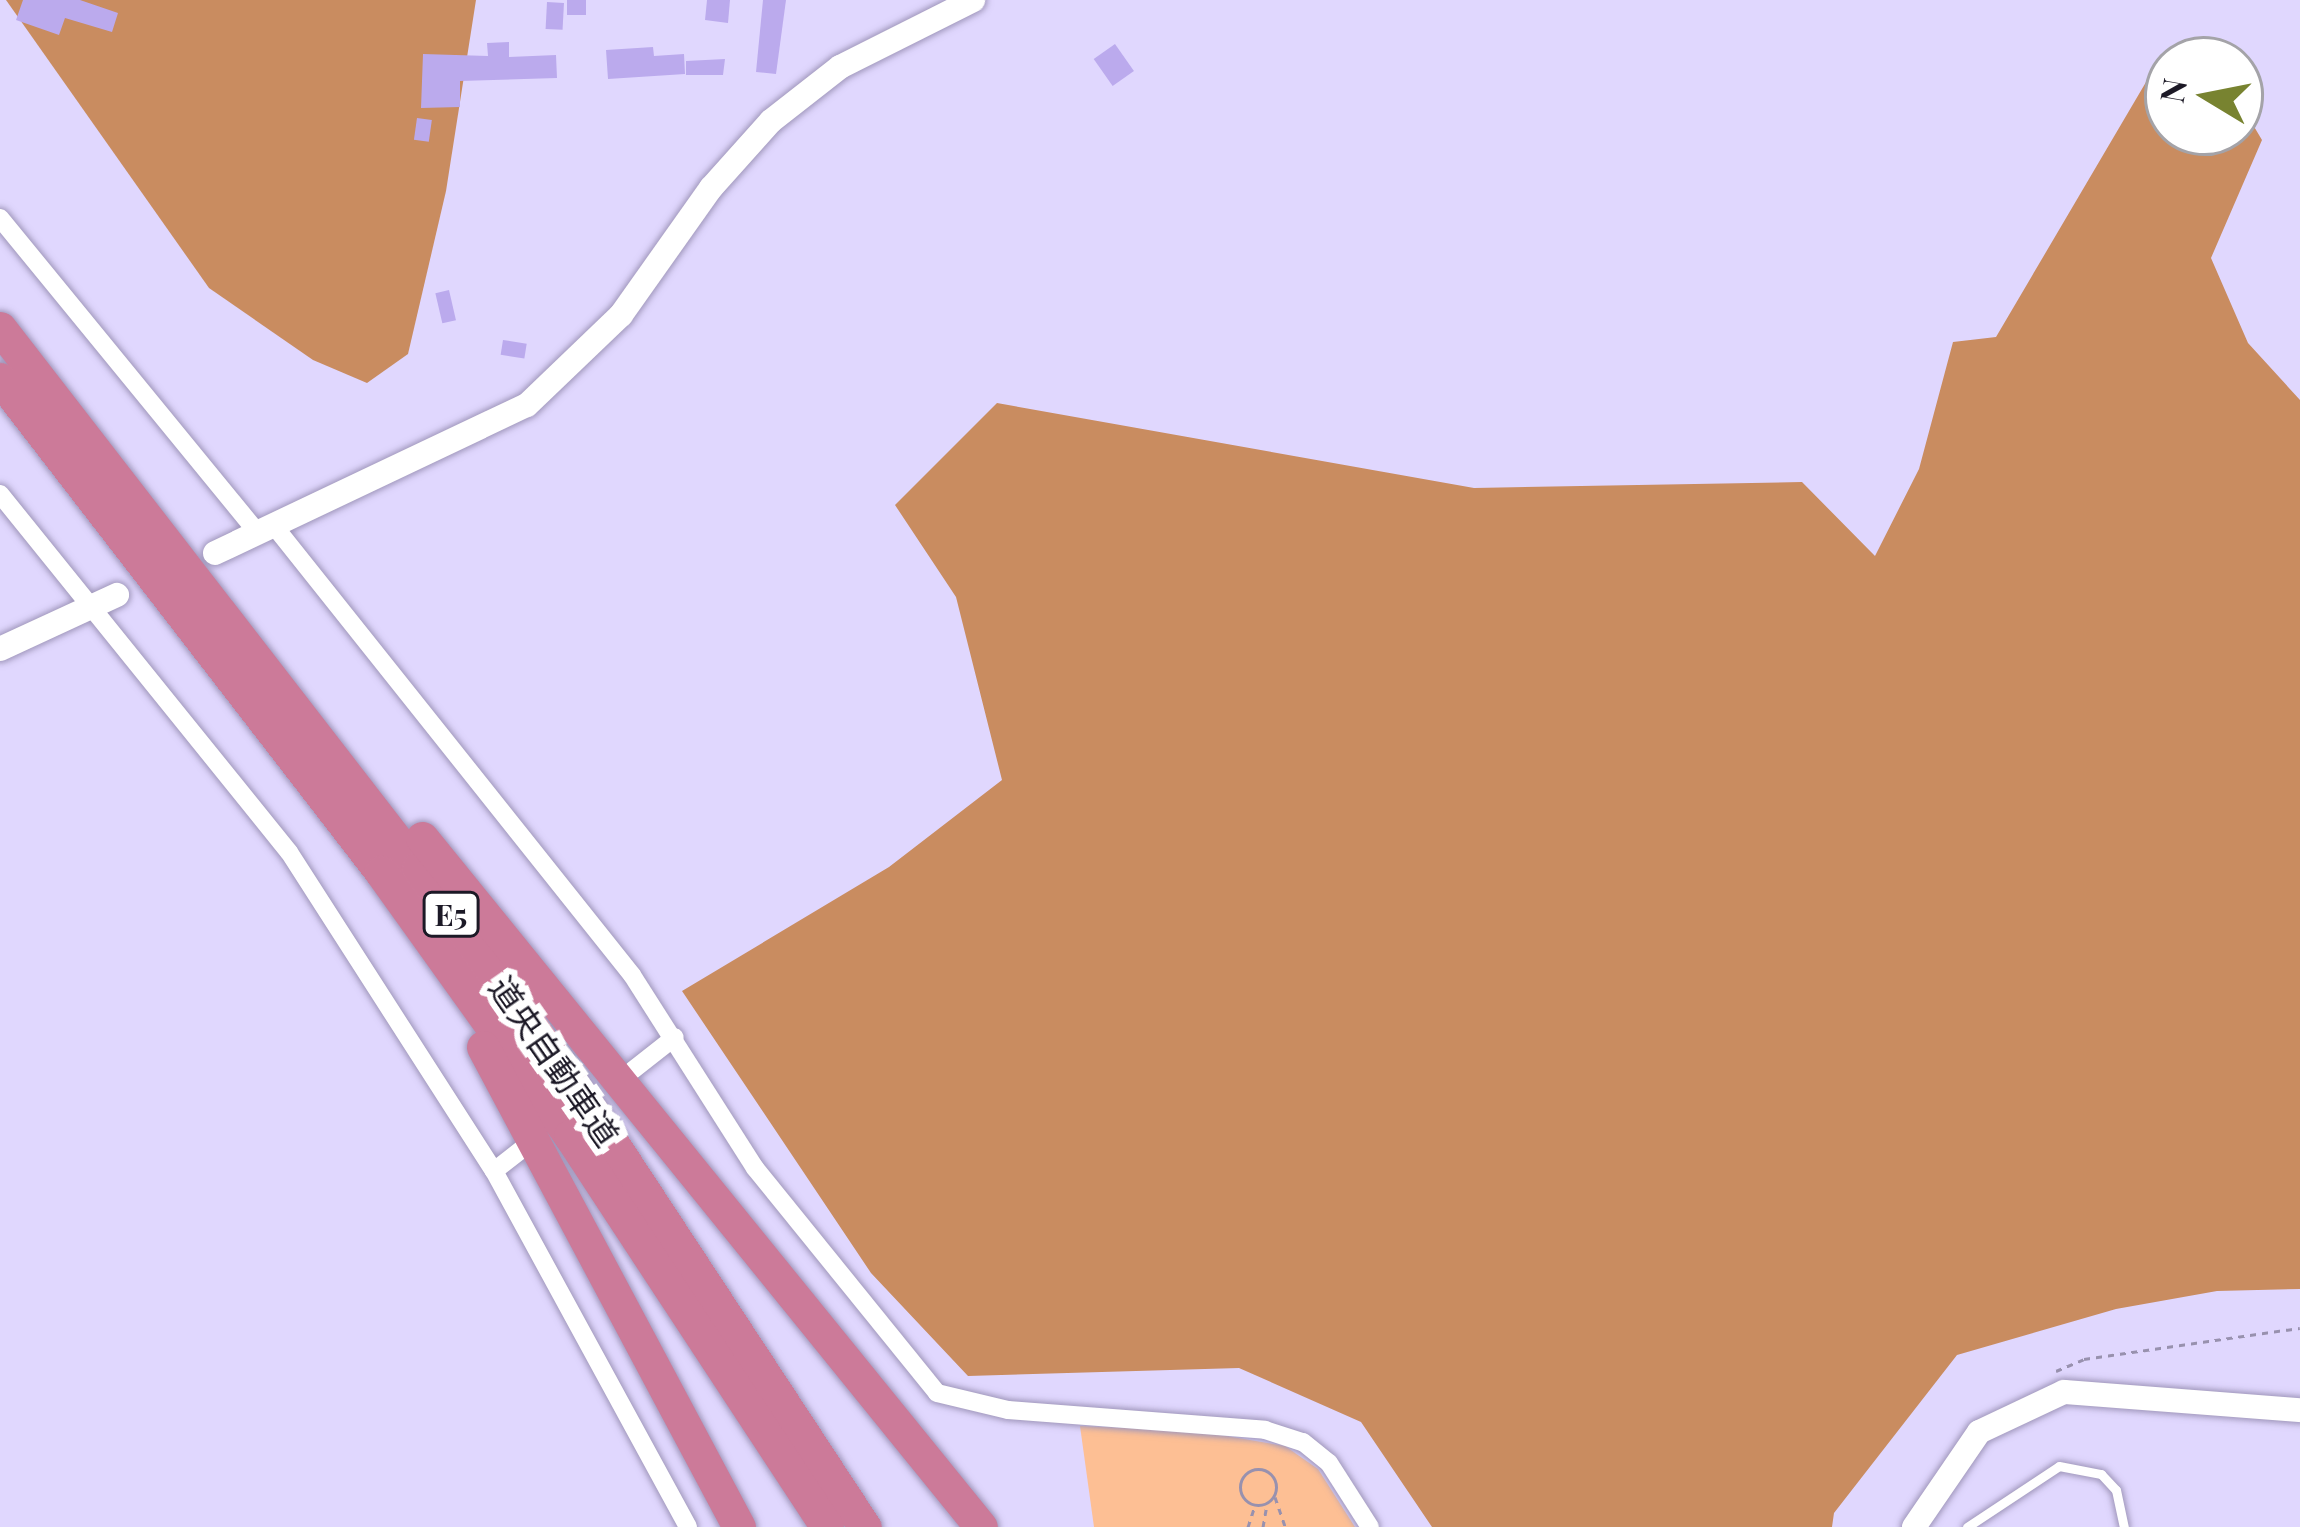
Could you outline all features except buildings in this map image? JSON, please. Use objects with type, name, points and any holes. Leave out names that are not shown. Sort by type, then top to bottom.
[{"type":"highway","name":"道央自動車道","points":[[0,328],[236,624],[594,1115],[865,1527]]},
{"type":"highway","name":"道央自動車道","points":[[0,379],[381,872],[570,1136],[826,1527]]},
{"type":"highway","points":[[236,624],[405,818],[981,1527]]},
{"type":"highway","points":[[381,872],[546,1156],[739,1527]]},
{"type":"street","points":[[215,554],[527,405],[621,315],[771,121],[840,67],[973,0]]},
{"type":"street","points":[[0,218],[267,531],[675,1037],[755,1168],[937,1393],[971,1405],[1209,1424],[1303,1442],[1328,1463],[1370,1527]]},
{"type":"street","points":[[0,494],[289,852],[494,1171],[688,1527]]},
{"type":"street","points":[[0,649],[117,595]]},
{"type":"street","points":[[633,1070],[675,1037]]},
{"type":"street","points":[[494,1171],[522,1150]]},
{"type":"street","points":[[1914,1527],[1979,1432],[2036,1402],[2114,1391],[2300,1410]]},
{"type":"lane","points":[[1967,1527],[2059,1466],[2101,1474],[2116,1490],[2124,1527]]},
{"type":"path","points":[[2036,1402],[2036,1382],[2084,1359],[2300,1328]]},
{"type":"path","points":[[1256,1505],[1240,1489],[1252,1470],[1273,1477],[1273,1496],[1286,1526]]},
{"type":"path","points":[[1263,1527],[1273,1496]]},
{"type":"path","points":[[1256,1505],[1267,1503]]},
{"type":"path","points":[[1247,1527],[1256,1505]]},
{"type":"shaded area","points":[[6,0],[476,0],[446,191],[408,354],[367,383],[313,360],[209,288]]},
{"type":"shaded area","points":[[2144,85],[2144,156],[2255,156],[2211,258],[2248,343],[2300,400],[2300,1289],[2217,1291],[2116,1309],[1957,1355],[1834,1513],[1832,1527],[1432,1527],[1361,1422],[1239,1368],[968,1376],[871,1273],[682,991],[889,867],[1002,780],[956,597],[895,505],[997,403],[1474,488],[1802,482],[1875,556],[1919,469],[1953,342],[1996,337]]},
{"type":"shaded area","points":[[1080,1426],[1197,1431],[1285,1446],[1318,1469],[1355,1527],[1094,1527]]}]
